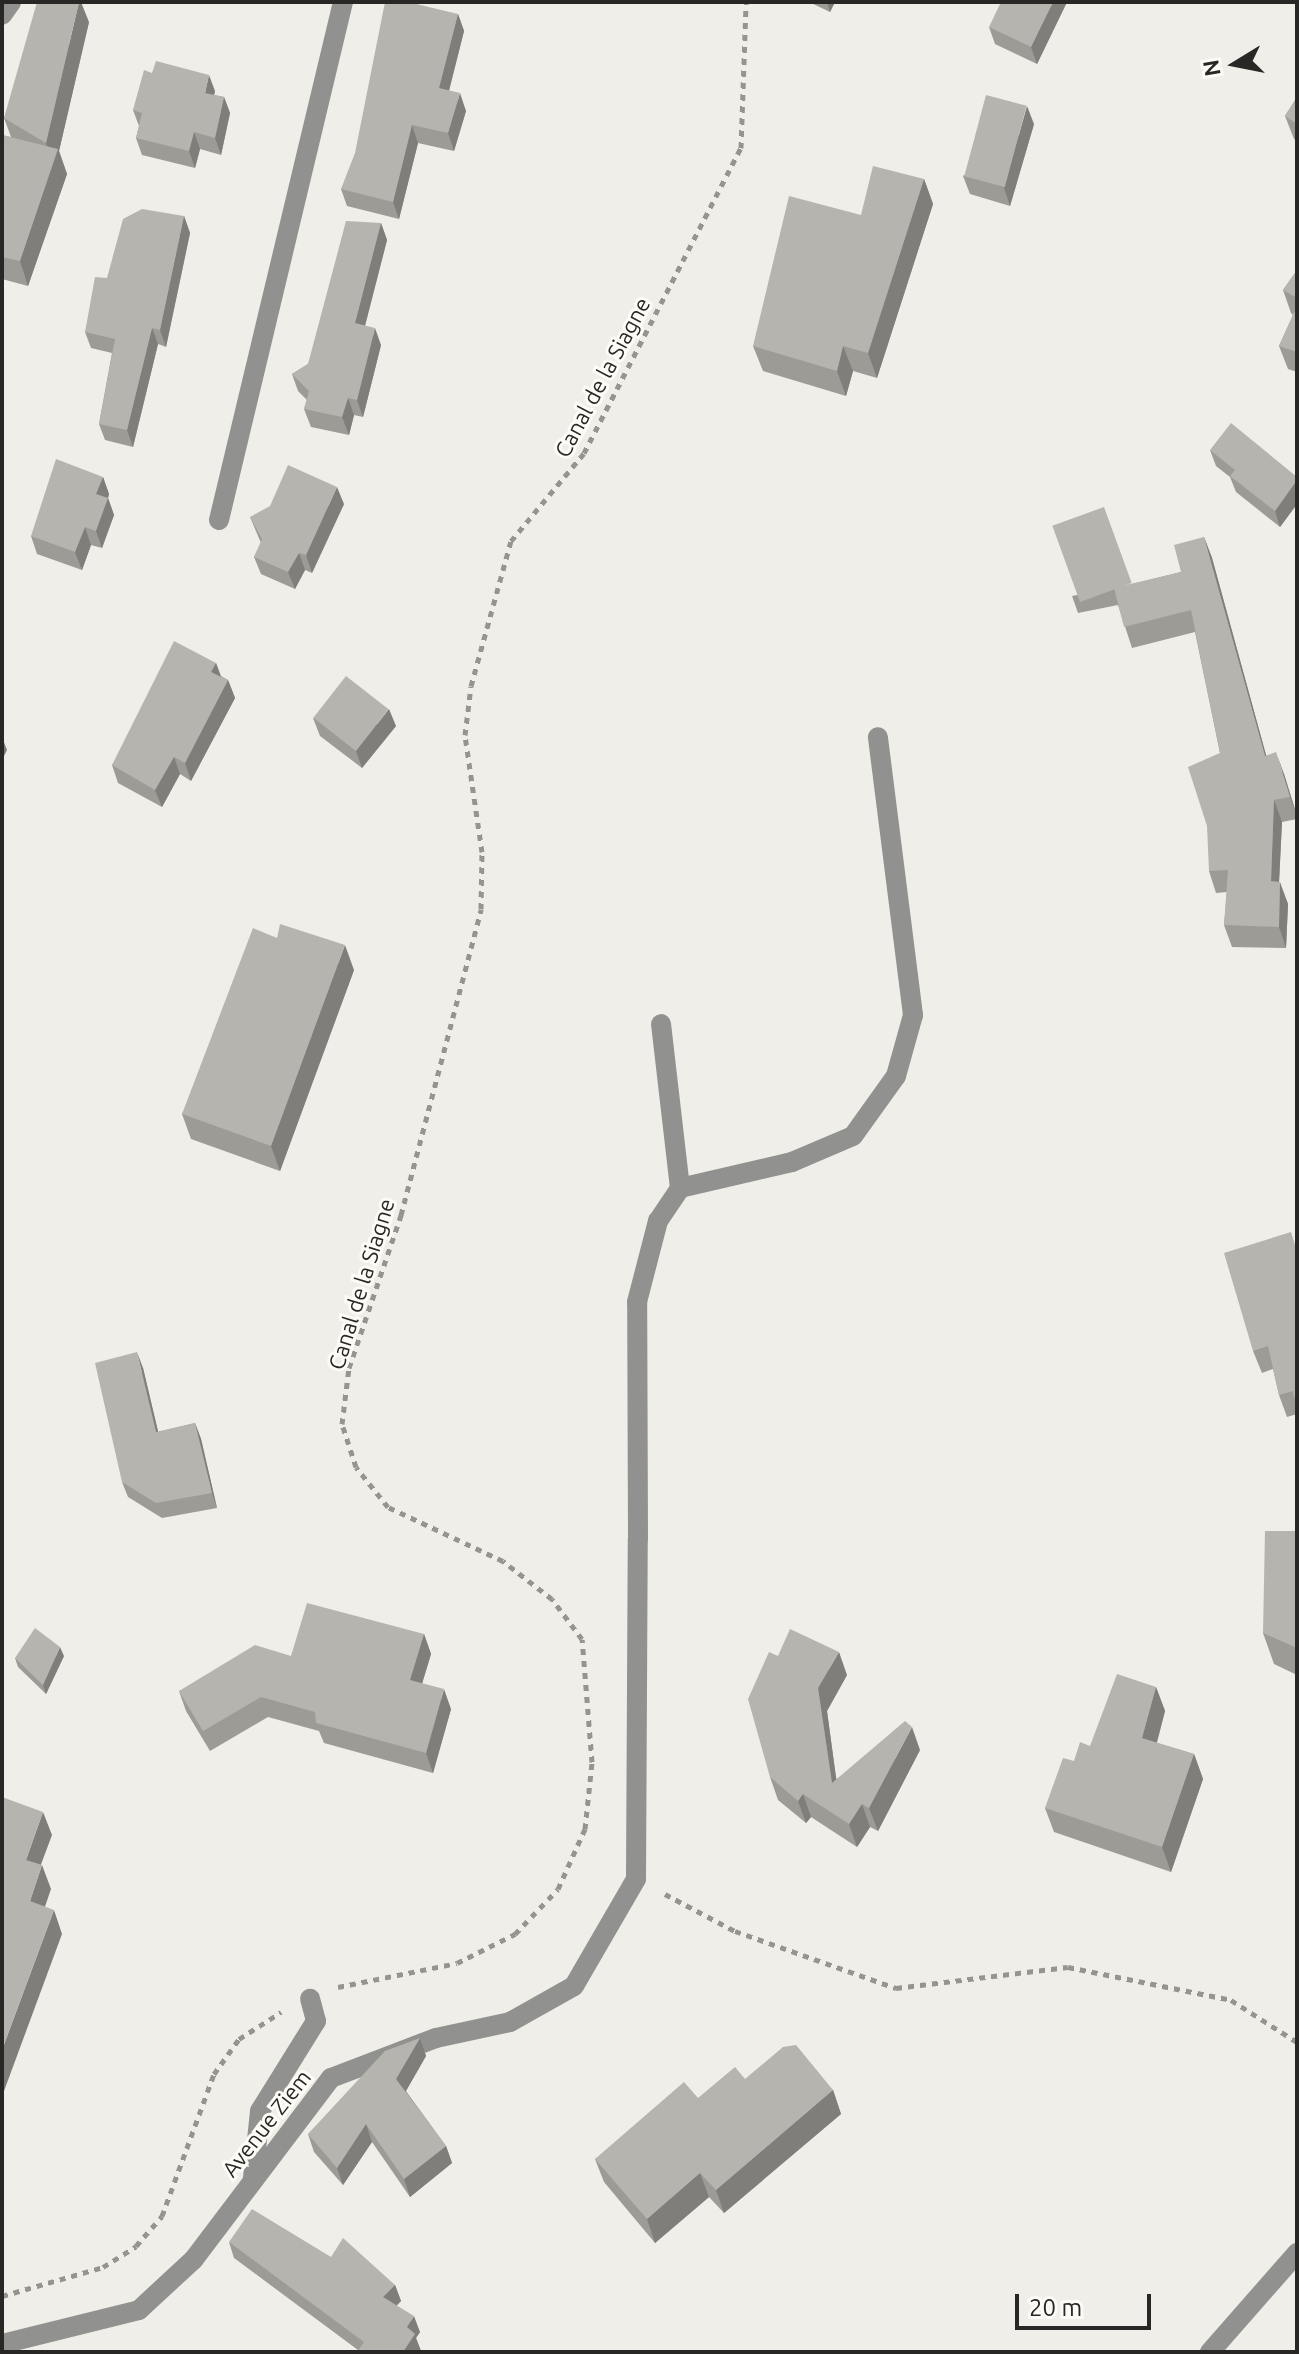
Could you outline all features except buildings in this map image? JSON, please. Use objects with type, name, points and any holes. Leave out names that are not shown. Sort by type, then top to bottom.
[{"type":"street","points":[[2,15],[11,2]]},
{"type":"street","points":[[219,520],[343,2]]},
{"type":"street","points":[[661,1024],[680,1188],[792,1162],[853,1136],[896,1076],[913,1015],[878,737]]},
{"type":"street","name":"Avenue Ziem","points":[[2,2344],[139,2310],[194,2259],[331,2078],[436,2038],[510,2022],[574,1986],[636,1879],[637,1302],[658,1221],[680,1188]]},
{"type":"street","points":[[253,2178],[260,2111],[316,2021],[310,1999]]},
{"type":"street","points":[[1210,2352],[1297,2253]]},
{"type":"path","name":"Canal de la Siagne","points":[[2,2296],[103,2267],[136,2246],[162,2216],[214,2074],[239,2039],[310,1999],[457,1963],[515,1934],[558,1889],[585,1829],[592,1762],[582,1639],[552,1599],[503,1561],[388,1507],[356,1467],[342,1424],[349,1368],[401,1215],[481,909],[482,852],[465,735],[471,686],[511,541],[584,453],[741,148],[746,2]]},
{"type":"path","points":[[636,1879],[735,1931],[896,1988],[1068,1967],[1231,2000],[1297,2042]]}]
